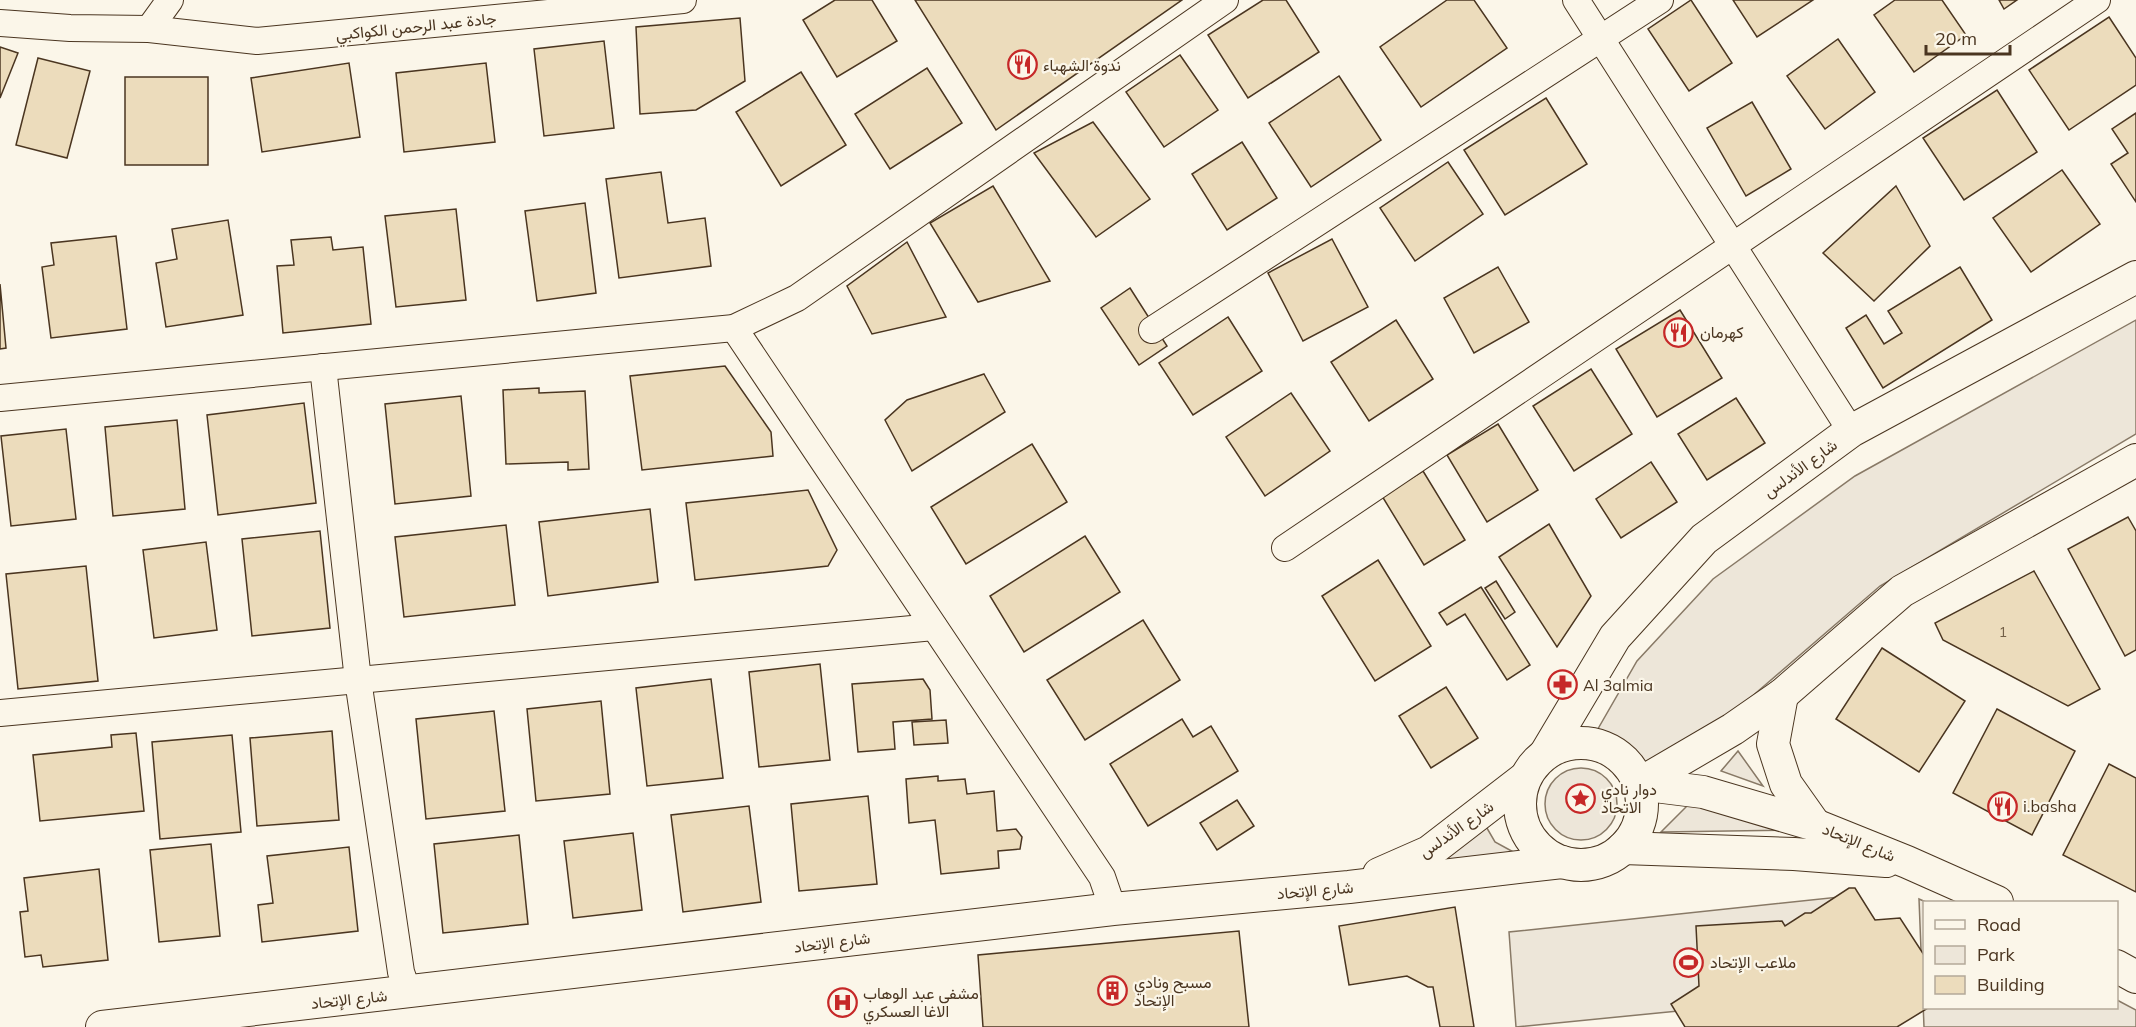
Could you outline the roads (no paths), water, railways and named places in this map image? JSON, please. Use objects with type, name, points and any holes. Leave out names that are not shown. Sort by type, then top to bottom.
[{"type":"street","points":[[149,29],[170,0]]},
{"type":"street","name":"جادة عبد الرحمن الكواكبي","points":[[0,23],[70,28],[149,29],[257,41],[683,0]]},
{"type":"street","points":[[0,398],[734,328],[797,298],[1226,0]]},
{"type":"street","points":[[1576,0],[1851,431]]},
{"type":"street","points":[[1152,330],[1660,0]]},
{"type":"street","points":[[1285,548],[2097,0]]},
{"type":"street","name":"شارع الأندلس","points":[[1546,753],[1615,637],[1704,539],[1851,431],[2136,277]]},
{"type":"street","points":[[734,328],[1102,877],[1113,909]]},
{"type":"street","points":[[323,367],[358,680],[401,972],[408,992]]},
{"type":"street","points":[[1639,784],[1733,729],[1782,695],[1902,591],[2136,460]]},
{"type":"street","points":[[0,713],[934,627]]},
{"type":"street","points":[[1782,695],[1773,744],[1786,784],[1815,825]]},
{"type":"street","points":[[1581,742],[1600,746],[1617,754],[1630,767],[1639,784],[1642,805],[1639,825],[1628,843],[1612,856],[1593,864],[1572,865],[1554,859],[1539,849],[1527,833],[1521,816],[1520,796],[1525,778],[1534,764],[1546,753],[1563,745],[1581,742]]},
{"type":"street","name":"شارع الأندلس","points":[[1349,887],[1430,852],[1525,778]]},
{"type":"street","name":"شارع الإتحاد","points":[[1639,784],[1702,792],[1815,825],[1907,862]]},
{"type":"street","name":"شارع الإتحاد","points":[[1623,848],[1794,854],[1839,859],[1907,862]]},
{"type":"street","name":"شارع الإتحاد","points":[[102,1027],[1113,909],[1349,887],[1562,862]]},
{"type":"street","points":[[1907,862],[1993,901]]},
{"type":"street","points":[[2118,967],[2136,977]]},
{"type":"place","name":"ندوة الشهباء","points":[[1022,65]]},
{"type":"place","name":"كهرمان","points":[[1679,332]]},
{"type":"place","name":"Al 3almia","points":[[1562,685]]},
{"type":"place","name":"دوار نادي الاتحاد","points":[[1580,798]]},
{"type":"place","name":"i.basha","points":[[2002,806]]},
{"type":"place","name":"ملاعب الإتحاد","points":[[1689,962]]},
{"type":"place","name":"مسبح ونادي الإتحاد","points":[[1113,991]]},
{"type":"place","name":"مشفى عبد الوهاب الاغا العسكري","points":[[842,1002]]}]
